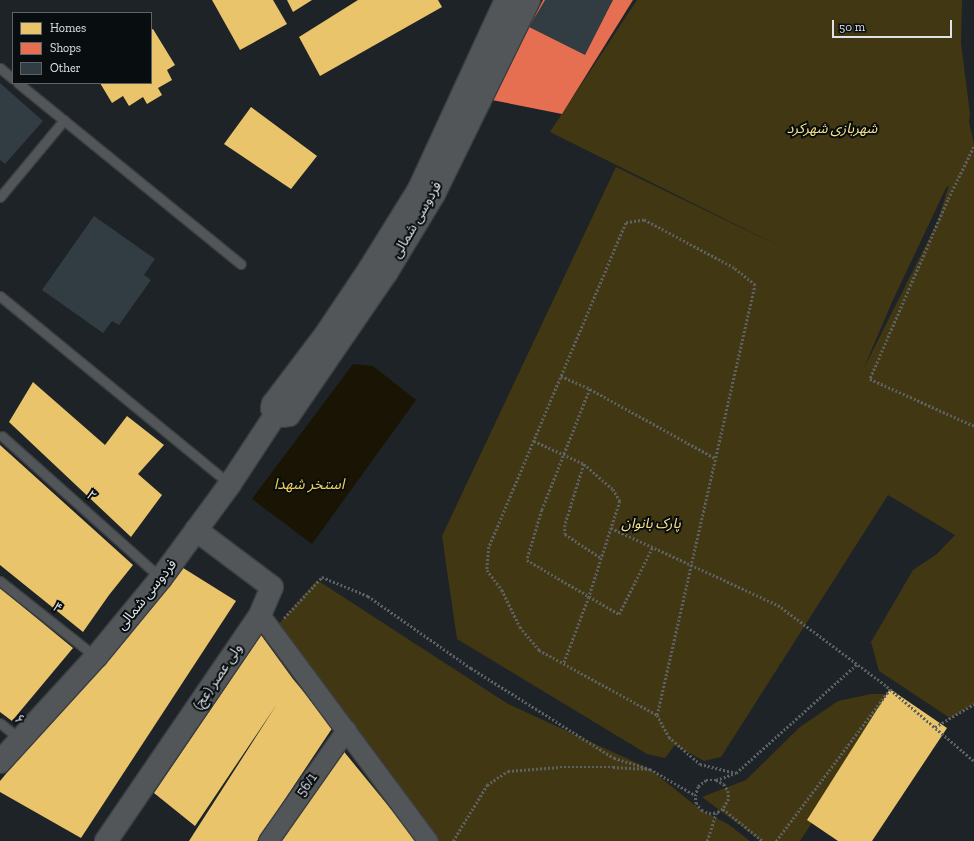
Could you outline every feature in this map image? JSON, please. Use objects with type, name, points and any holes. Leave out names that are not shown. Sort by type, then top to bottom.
[{"type":"main road","name":"فردوسی شمالی","points":[[506,0],[419,189],[335,321],[273,404],[272,408],[276,414],[281,416],[289,415],[387,272],[434,194],[529,0]]},
{"type":"main road","name":"فردوسی شمالی","points":[[0,762],[96,657],[161,578],[230,484],[276,414]]},
{"type":"main road","name":"ولی عصر (عج)","points":[[106,841],[270,619],[272,587],[196,530]]},
{"type":"street","points":[[270,619],[346,730],[428,841]]},
{"type":"street","name":"56/1","points":[[268,841],[346,730]]},
{"type":"lane","points":[[0,68],[12,78]]},
{"type":"lane","points":[[19,84],[241,264]]},
{"type":"lane","points":[[0,197],[64,120]]},
{"type":"lane","points":[[0,296],[230,484]]},
{"type":"lane","name":"۲","points":[[2,436],[161,578]]},
{"type":"lane","name":"۴","points":[[0,580],[96,657]]},
{"type":"lane","name":"۶","points":[[0,723],[20,739]]},
{"type":"path","points":[[974,147],[948,200],[870,379],[974,426]]},
{"type":"path","points":[[657,715],[755,286],[734,268],[644,220],[626,223],[489,547],[487,570],[502,590],[520,627],[539,650],[657,715],[669,737],[700,764],[736,773]]},
{"type":"path","points":[[561,376],[590,389],[715,458]]},
{"type":"path","points":[[590,389],[542,510],[528,560],[619,614],[652,548]]},
{"type":"path","points":[[534,441],[584,464],[613,489],[620,501],[589,596],[564,663]]},
{"type":"path","points":[[584,464],[565,525],[565,534],[601,558]]},
{"type":"path","points":[[611,528],[652,548],[778,604],[890,689],[974,761]]},
{"type":"path","points":[[270,619],[322,577],[368,596],[471,668],[614,758],[650,769],[695,795]]},
{"type":"path","points":[[716,780],[724,784],[728,791],[729,799],[723,809],[711,814],[702,811],[696,804],[695,795],[698,786],[706,780],[716,780],[736,773],[857,664]]},
{"type":"path","points":[[776,841],[890,689]]},
{"type":"path","points":[[934,727],[974,704]]},
{"type":"path","points":[[453,841],[487,785],[508,771],[575,767],[650,769]]},
{"type":"path","points":[[723,809],[763,841]]},
{"type":"path","points":[[707,841],[716,813]]},
{"type":"green space","points":[[637,0],[962,0],[961,43],[970,114],[969,122],[974,144],[974,704],[950,718],[879,671],[871,642],[913,570],[937,554],[955,535],[888,495],[721,757],[704,761],[675,745],[665,758],[647,754],[457,639],[442,536],[616,167],[787,250],[550,132]],"holes":[[[949,185],[937,223],[863,370],[892,302],[946,188]]]},
{"type":"green space","points":[[317,580],[508,704],[650,769],[702,811],[728,824],[750,841],[434,841],[277,626]]},
{"type":"green space","points":[[871,694],[896,694],[800,841],[761,841],[702,797],[746,780],[800,727],[838,701]]},
{"type":"water","name":"استخر شهدا","points":[[353,364],[373,366],[416,400],[312,544],[252,499]]},
{"type":"building: Homes","points":[[212,0],[273,0],[287,24],[240,50]]},
{"type":"building: Homes","points":[[287,0],[312,0],[293,12]]},
{"type":"building: Homes","points":[[358,0],[438,0],[442,7],[320,76],[299,37]]},
{"type":"building: Homes","points":[[152,30],[175,65],[167,70],[172,80],[158,88],[162,95],[147,104],[143,97],[129,106],[123,96],[112,103],[101,84],[152,84]]},
{"type":"building: Homes","points":[[251,107],[317,156],[291,189],[224,144]]},
{"type":"building: Homes","points":[[33,382],[105,445],[127,416],[164,445],[138,474],[162,495],[131,537],[9,422]]},
{"type":"building: Homes","points":[[0,445],[133,565],[109,595],[83,632],[0,565]]},
{"type":"building: Homes","points":[[180,566],[236,601],[81,838],[0,792],[0,781]]},
{"type":"building: Homes","points":[[0,588],[73,648],[12,721],[0,712]]},
{"type":"building: Homes","points":[[261,635],[293,679],[333,727],[257,841],[189,841],[277,704],[195,826],[154,793]]},
{"type":"building: Homes","points":[[890,689],[947,728],[872,841],[838,841],[807,820]]},
{"type":"building: Homes","points":[[341,748],[417,841],[278,841]]},
{"type":"building: Shops","points":[[543,0],[633,0],[562,114],[492,100]]},
{"type":"building: Other","points":[[545,0],[613,0],[585,55],[529,27]]},
{"type":"building: Other","points":[[0,83],[43,121],[5,164],[0,160]]},
{"type":"building: Other","points":[[94,216],[155,259],[144,275],[151,280],[119,325],[112,321],[103,333],[42,290]]},
{"type":"park label","name":"شهربازی شهرکرد","points":[[832,129]]},
{"type":"park label","name":"پارک بانوان","points":[[651,524]]}]
